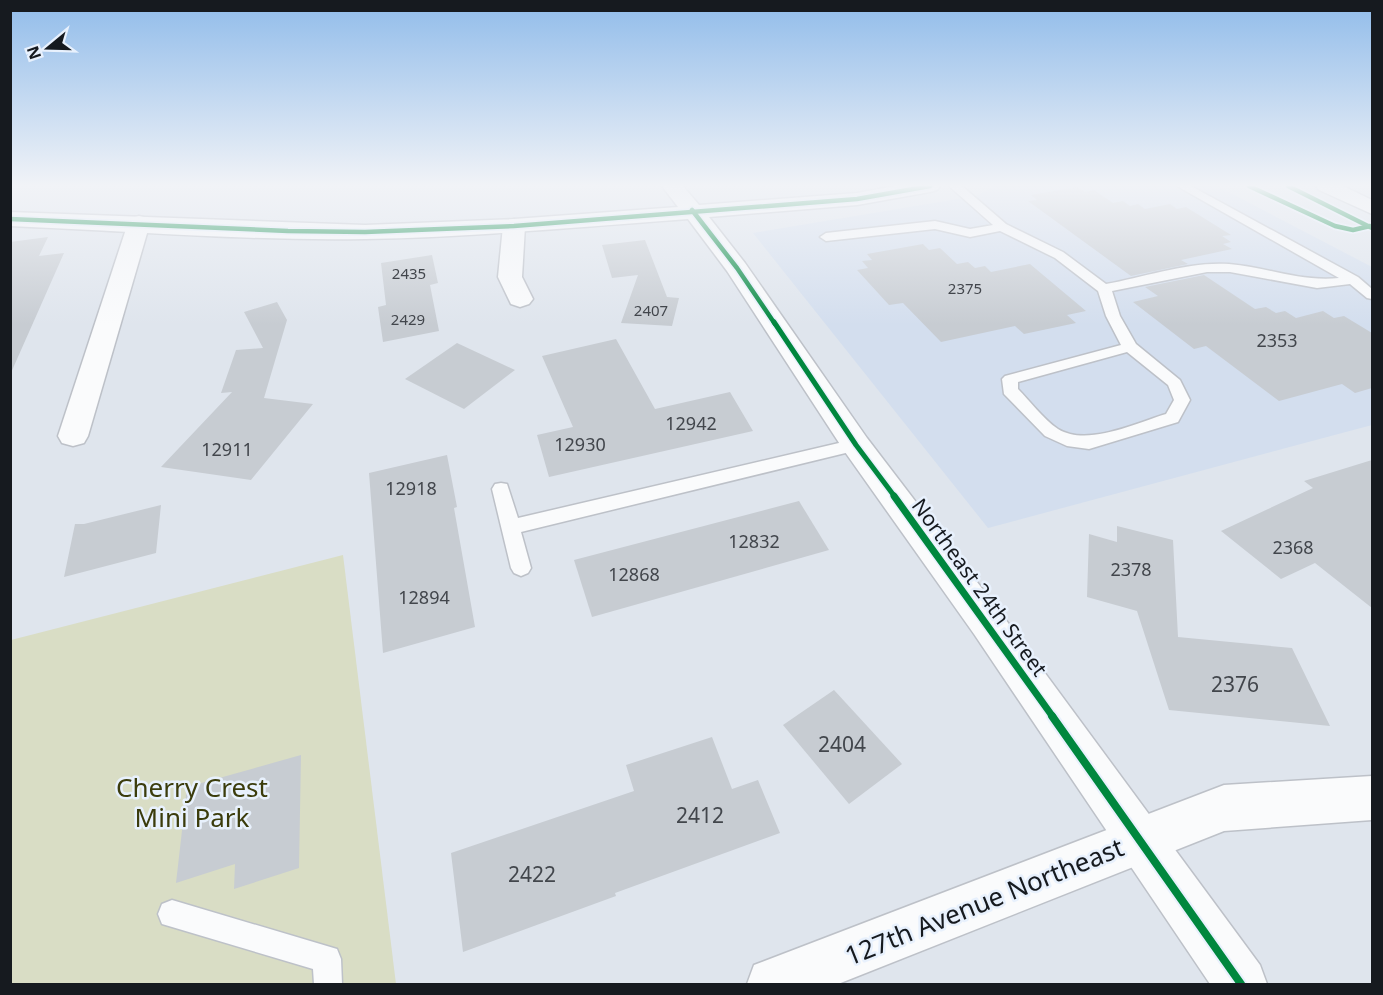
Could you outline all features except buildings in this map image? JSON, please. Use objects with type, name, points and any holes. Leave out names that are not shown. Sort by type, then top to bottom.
[{"type":"main road","points":[[74,436],[136,232]]},
{"type":"main road","points":[[514,232],[510,278],[520,299]]},
{"type":"main road","name":"Northeast 24th Street","points":[[709,232],[737,268],[856,446],[987,623],[1241,984]]},
{"type":"main road","name":"127th Avenue Northeast","points":[[773,984],[1224,808],[1372,798]]},
{"type":"lane","points":[[826,237],[867,232]]},
{"type":"lane","points":[[1013,232],[1059,255],[1104,289],[1113,316],[1130,347],[1175,383],[1182,400],[1172,418],[1089,443],[1067,440],[1051,432],[1010,390],[1010,379],[1130,347]]},
{"type":"lane","points":[[1267,232],[1353,280],[1372,295]]},
{"type":"lane","points":[[1104,289],[1207,268],[1230,268],[1317,284],[1353,280]]},
{"type":"lane","points":[[511,527],[856,446]]},
{"type":"lane","points":[[501,489],[521,568]]},
{"type":"lane","points":[[172,915],[327,959],[328,984]]},
{"type":"shaded area","points":[[1306,232],[1372,267],[1372,425],[988,528],[753,233]]},
{"type":"green space","name":"Cherry Crest Mini Park","points":[[343,555],[396,984],[11,984],[11,640]]},
{"type":"cycle path","points":[[709,232],[737,268],[856,445],[987,623],[1241,984]]}]
